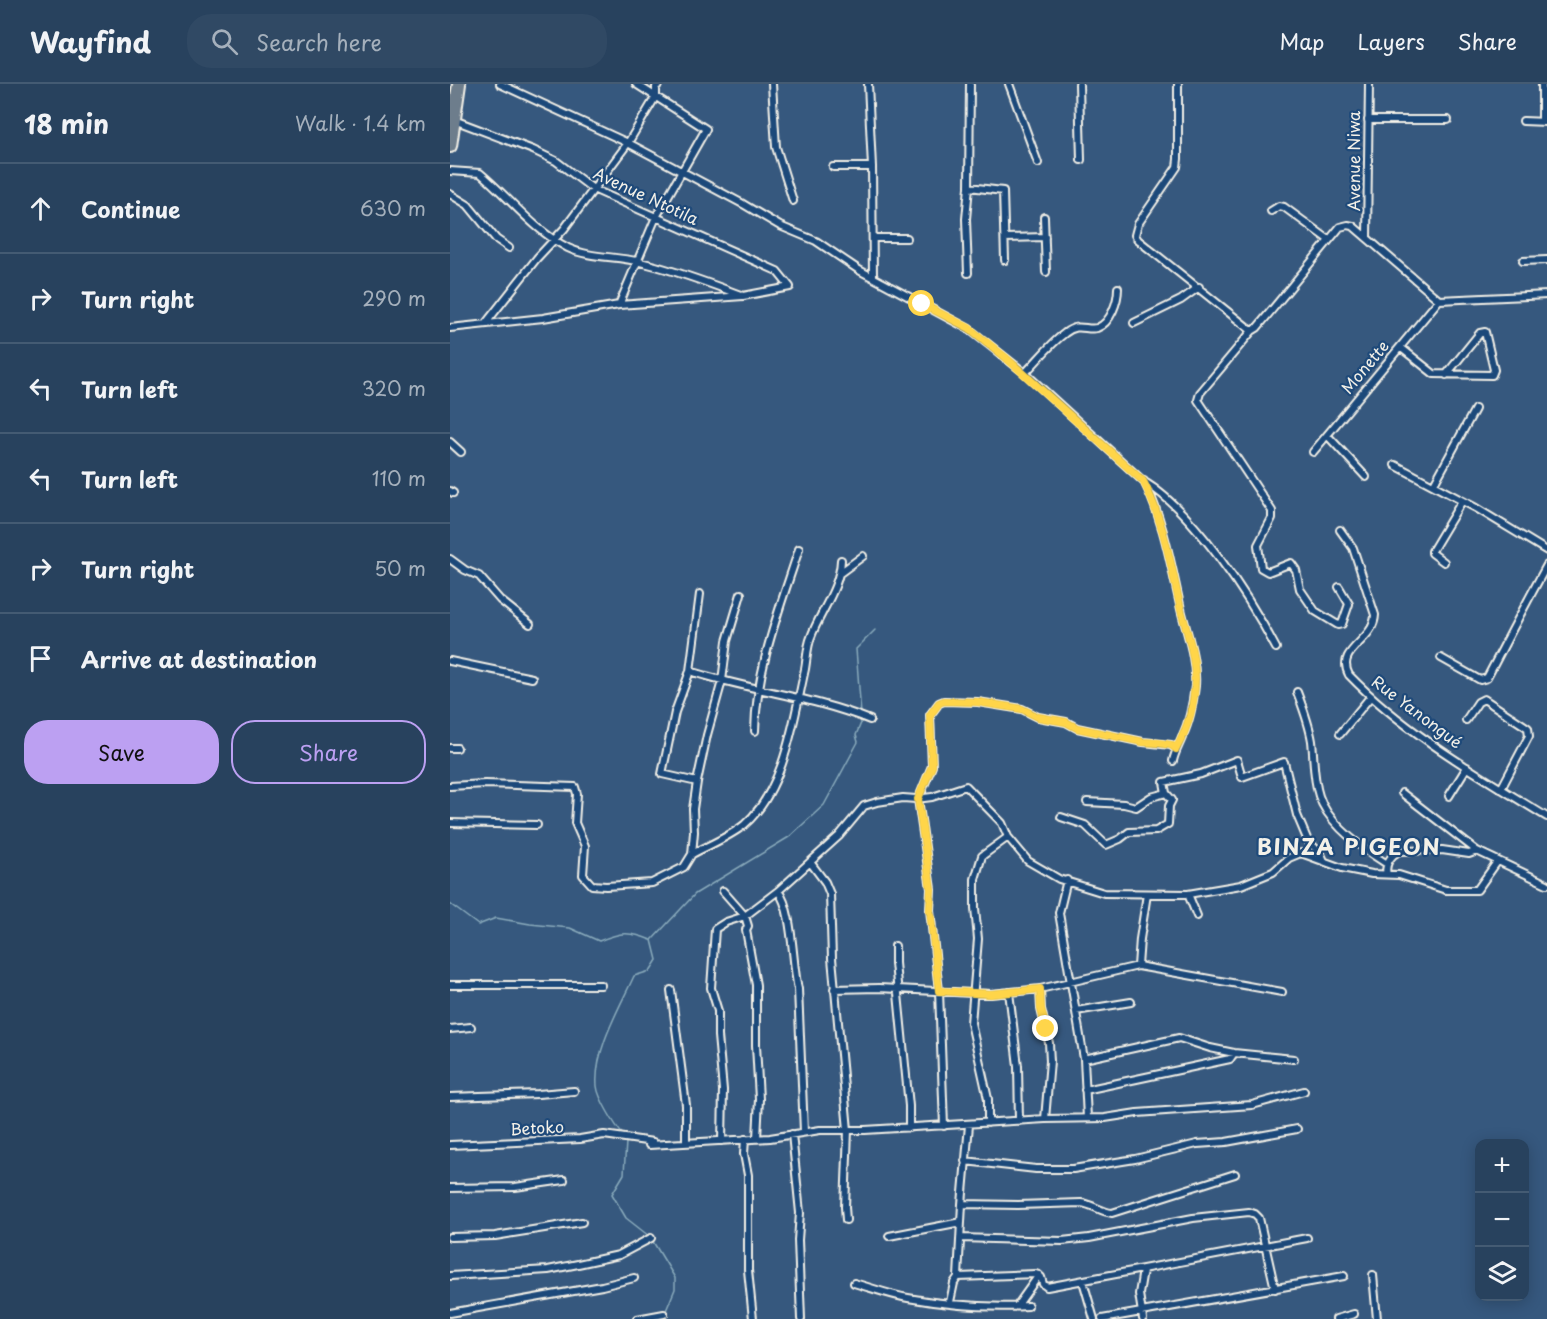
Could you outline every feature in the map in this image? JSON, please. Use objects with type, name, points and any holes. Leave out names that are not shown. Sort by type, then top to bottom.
[{"type":"highway","points":[[450,145],[459,84]]},
{"type":"street","points":[[500,84],[628,143],[682,171],[780,226],[816,241],[859,270],[969,328],[1025,373],[1143,481],[1165,495],[1206,541],[1254,607],[1276,648]]},
{"type":"street","points":[[619,305],[656,218],[706,129],[636,84]]},
{"type":"street","points":[[486,323],[555,239],[628,143],[656,96],[656,87],[659,84]]},
{"type":"street","points":[[772,84],[776,147],[793,201]]},
{"type":"street","points":[[868,84],[872,167],[873,277]]},
{"type":"street","points":[[968,273],[966,219],[969,187],[970,84]]},
{"type":"street","points":[[1009,84],[1038,163]]},
{"type":"street","points":[[1079,84],[1081,160]]},
{"type":"street","points":[[1178,84],[1177,167],[1138,224],[1136,235],[1138,240],[1252,331]]},
{"type":"street","name":"Avenue Niwa","points":[[1367,238],[1369,84]]},
{"type":"street","points":[[1523,121],[1544,122],[1542,84]]},
{"type":"street","name":"Avenue Ntotila","points":[[454,120],[556,161],[593,189],[777,271],[790,287],[743,296]]},
{"type":"street","points":[[1368,120],[1449,120]]},
{"type":"street","points":[[833,167],[872,167]]},
{"type":"street","points":[[450,171],[480,173],[524,215],[555,239],[576,251],[638,261],[686,274],[743,296]]},
{"type":"street","points":[[969,187],[1003,191],[1005,260]]},
{"type":"street","points":[[450,194],[468,205],[496,238],[509,248]]},
{"type":"street","points":[[1271,211],[1279,206],[1284,207],[1329,240]]},
{"type":"street","points":[[1044,217],[1046,272]]},
{"type":"street","points":[[1339,587],[1349,604],[1342,624],[1338,625],[1315,611],[1300,589],[1296,570],[1291,563],[1268,572],[1261,568],[1258,545],[1272,518],[1272,511],[1198,400],[1200,393],[1340,227],[1353,226],[1439,300],[1547,295]]},
{"type":"street","points":[[1005,238],[1045,237]]},
{"type":"street","points":[[873,238],[907,238]]},
{"type":"street","points":[[1523,261],[1547,260]]},
{"type":"street","points":[[1134,323],[1181,300],[1199,287]]},
{"type":"street","points":[[1025,373],[1067,331],[1080,327],[1095,328],[1101,325],[1115,308],[1118,288]]},
{"type":"street","points":[[450,328],[543,318],[619,305],[743,296]]},
{"type":"street","name":"Monette","points":[[1313,452],[1439,300]]},
{"type":"street","points":[[1400,347],[1431,372],[1446,375],[1488,376],[1494,374],[1485,332],[1480,333],[1446,375]]},
{"type":"street","points":[[1434,484],[1475,409]]},
{"type":"street","points":[[1327,435],[1366,477]]},
{"type":"street","points":[[450,442],[461,452]]},
{"type":"street","points":[[1395,465],[1434,484],[1547,551]]},
{"type":"street","points":[[1143,481],[1154,505],[1166,543],[1194,664],[1195,687],[1190,718],[1173,760]]},
{"type":"street","points":[[1444,562],[1432,551],[1462,501]]},
{"type":"street","name":"Rue Yanongué","points":[[1340,530],[1353,548],[1375,615],[1373,626],[1367,637],[1347,656],[1345,663],[1349,675],[1410,728],[1547,817]]},
{"type":"street","points":[[755,731],[755,706],[768,646],[799,549]]},
{"type":"street","points":[[840,573],[863,556]]},
{"type":"street","points":[[450,559],[465,570],[479,576],[500,600],[530,624]]},
{"type":"street","points":[[692,854],[744,825],[760,808],[773,786],[781,765],[798,699],[811,636],[840,573],[841,560]]},
{"type":"street","points":[[1441,658],[1480,680],[1487,678],[1547,566]]},
{"type":"street","points":[[698,782],[662,774],[675,712],[690,671],[700,594]]},
{"type":"street","points":[[450,786],[485,784],[575,787],[577,794],[575,823],[585,846],[583,875],[592,885],[652,883],[684,867],[692,854],[693,809],[698,782],[707,735],[722,681],[727,641],[741,594]]},
{"type":"street","points":[[450,661],[532,678]]},
{"type":"street","points":[[690,671],[870,720]]},
{"type":"street","points":[[1296,692],[1310,731],[1315,779],[1320,799],[1337,824],[1351,838],[1387,864]]},
{"type":"street","points":[[1340,734],[1371,696]]},
{"type":"street","points":[[1466,720],[1478,702],[1484,699],[1528,728],[1529,736],[1501,789]]},
{"type":"street","points":[[944,1126],[939,991],[930,910],[931,889],[919,798],[932,766],[930,715],[939,703],[944,701],[978,702],[1022,709],[1038,717],[1066,722],[1077,728],[1143,742],[1171,745],[1176,749]]},
{"type":"street","points":[[1061,817],[1085,825],[1106,845],[1129,832],[1156,831],[1168,824],[1169,806],[1172,800],[1166,794],[1164,782],[1201,774],[1237,760],[1242,777],[1284,762],[1297,815],[1308,841],[1321,854],[1324,862]]},
{"type":"street","points":[[1449,796],[1467,767]]},
{"type":"street","points":[[722,1141],[723,1090],[718,1011],[711,988],[715,932],[718,926],[745,916],[778,891],[839,836],[864,806],[903,798],[944,794],[966,786],[1002,823],[1008,837],[1028,861],[1059,879],[1104,893],[1188,894],[1241,885],[1273,872],[1288,858],[1301,853],[1324,862],[1366,873],[1399,875],[1446,890],[1474,891],[1479,889],[1497,862]]},
{"type":"street","points":[[1402,793],[1477,851],[1547,884]]},
{"type":"street","points":[[1087,802],[1125,804],[1136,807],[1151,798],[1166,794]]},
{"type":"street","points":[[450,823],[537,825]]},
{"type":"street","points":[[988,1123],[988,1099],[971,1023],[978,939],[975,879],[982,856],[1008,837]]},
{"type":"street","points":[[1387,874],[1387,864],[1394,853],[1403,850],[1442,850],[1469,854],[1477,851]]},
{"type":"street","points":[[810,862],[825,882],[830,894],[834,988],[848,1130],[846,1220]]},
{"type":"street","points":[[1066,880],[1059,913],[1084,1059],[1087,1118]]},
{"type":"street","points":[[723,891],[745,916],[748,926],[746,930],[756,985],[759,1099],[757,1138]]},
{"type":"street","points":[[778,891],[786,905],[793,969],[798,989],[804,1132]]},
{"type":"street","points":[[1138,966],[1147,894]]},
{"type":"street","points":[[1188,894],[1197,916]]},
{"type":"street","points":[[895,946],[909,1128]]},
{"type":"street","points":[[834,988],[991,994],[1040,989],[1138,966],[1282,992]]},
{"type":"street","points":[[450,985],[601,985]]},
{"type":"street","points":[[1040,989],[1050,1062],[1045,1119]]},
{"type":"street","points":[[671,990],[686,1105],[686,1142],[722,1141],[804,1132],[1087,1118],[1252,1105],[1304,1090]]},
{"type":"street","points":[[1009,992],[1018,1066],[1019,1121]]},
{"type":"street","points":[[1076,1011],[1131,1002]]},
{"type":"street","points":[[450,1029],[471,1028]]},
{"type":"street","points":[[1084,1059],[1179,1038],[1234,1053],[1294,1059]]},
{"type":"street","points":[[1085,1090],[1230,1059],[1234,1053]]},
{"type":"street","points":[[450,1097],[574,1091]]},
{"type":"street","points":[[950,1302],[954,1283],[958,1277],[969,1125]]},
{"type":"street","points":[[965,1161],[1036,1169],[1073,1169],[1136,1159],[1197,1144],[1235,1141],[1296,1129]]},
{"type":"street","points":[[792,1134],[800,1213],[798,1240],[801,1319]]},
{"type":"street","name":"Betoko","points":[[450,1145],[580,1139],[604,1135],[653,1142],[649,1145],[686,1142]]},
{"type":"street","points":[[745,1139],[744,1154],[748,1175],[748,1270],[753,1319]]},
{"type":"street","points":[[962,1204],[1081,1203],[1090,1204],[1112,1214],[1235,1174]]},
{"type":"street","points":[[450,1188],[515,1187],[564,1179]]},
{"type":"street","points":[[961,1238],[1062,1241],[1193,1218],[1249,1212],[1259,1218],[1275,1289]]},
{"type":"street","points":[[450,1237],[495,1236],[582,1222]]},
{"type":"street","points":[[889,1236],[961,1222]]},
{"type":"street","points":[[450,1276],[548,1270],[619,1256],[651,1238]]},
{"type":"street","points":[[1039,1275],[1047,1287],[1307,1238]]},
{"type":"street","points":[[1143,1270],[1139,1294],[1143,1319]]},
{"type":"street","points":[[958,1277],[1039,1275]]},
{"type":"street","points":[[1017,1306],[1039,1275]]},
{"type":"street","points":[[1373,1275],[1377,1319]]},
{"type":"street","points":[[1102,1319],[1344,1276]]},
{"type":"street","points":[[450,1313],[602,1286],[634,1278]]},
{"type":"street","points":[[1083,1281],[1094,1319]]},
{"type":"street","points":[[854,1283],[907,1298],[970,1305],[1028,1305]]},
{"type":"street","points":[[637,1319],[664,1314]]},
{"type":"street","points":[[1336,1319],[1354,1314]]},
{"type":"waterway","points":[[861,714],[856,649],[875,630]]},
{"type":"waterway","points":[[652,940],[695,894],[789,837],[824,805],[858,742],[856,735],[861,719]]},
{"type":"waterway","points":[[450,904],[478,925],[496,918],[570,928],[599,941],[625,934],[651,940]]},
{"type":"waterway","points":[[623,1135],[600,1097],[597,1072],[609,1029],[634,976],[650,971],[657,960],[652,940]]},
{"type":"waterway","points":[[626,1142],[624,1174],[612,1194],[626,1218],[649,1236]]},
{"type":"waterway","points":[[652,1240],[675,1278],[675,1289],[665,1313]]},
{"type":"district","name":"BINZA PIGEON","points":[[1349,847]]},
{"type":"route","points":[[922,304],[969,328],[1025,373],[1143,481],[1150,494],[1166,543],[1194,664],[1195,687],[1190,718],[1176,749],[1171,745],[1125,739],[1077,728],[1066,722],[1038,717],[1022,709],[978,702],[944,701],[939,703],[930,715],[932,766],[918,799],[931,889],[930,910],[939,991],[991,994],[1040,989],[1041,1009],[1046,1029]]}]
